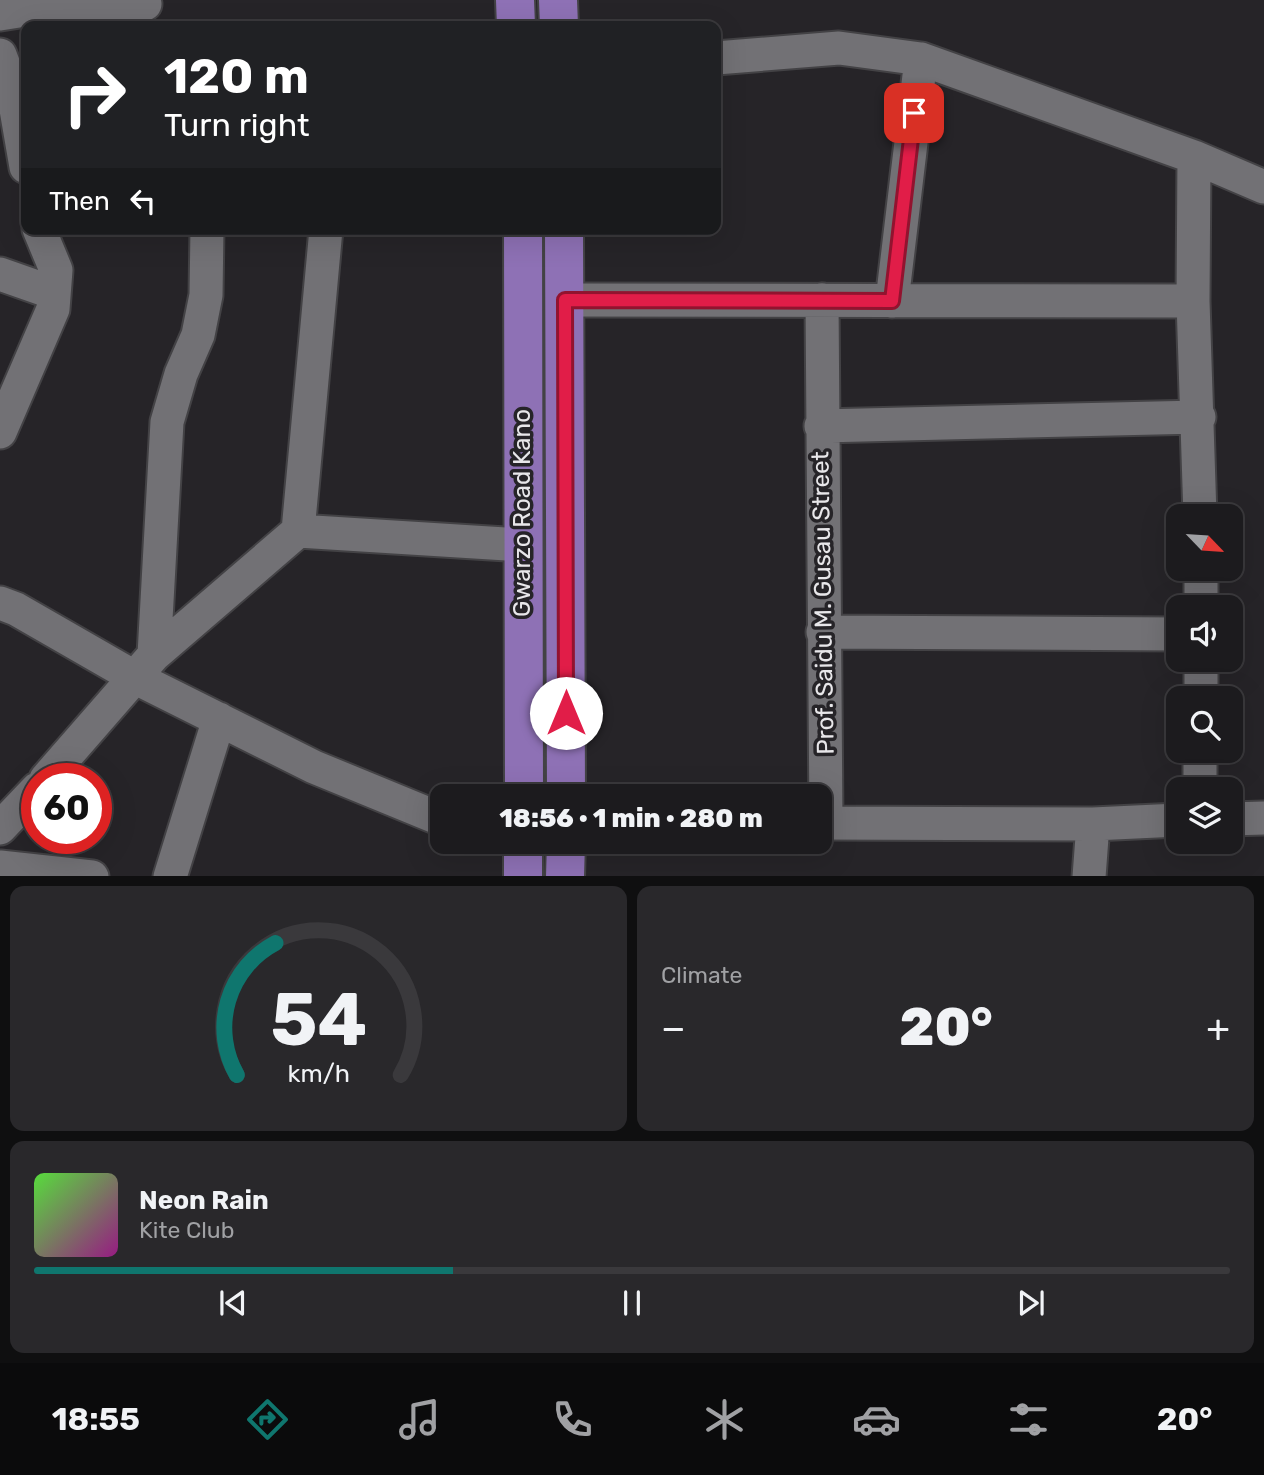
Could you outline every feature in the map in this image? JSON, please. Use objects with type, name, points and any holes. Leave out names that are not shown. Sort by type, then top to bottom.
[{"type":"main road","points":[[515,0],[516,21]]},
{"type":"main road","points":[[558,0],[559,21]]},
{"type":"main road","name":"Gwarzo Road Kano","points":[[523,235],[524,784]]},
{"type":"main road","points":[[564,235],[566,784]]},
{"type":"main road","points":[[565,876],[566,854]]},
{"type":"street","points":[[0,14],[38,8],[145,10]]},
{"type":"street","points":[[721,58],[839,48],[921,59],[1194,157],[1264,187]]},
{"type":"street","points":[[0,55],[12,86],[21,138]]},
{"type":"street","points":[[892,301],[921,59]]},
{"type":"street","points":[[1194,157],[1194,302],[1200,504]]},
{"type":"street","points":[[0,432],[53,309],[55,270],[41,235]]},
{"type":"street","points":[[145,666],[167,422],[181,374],[198,335],[206,295],[207,235]]},
{"type":"street","points":[[60,763],[145,666],[298,531],[325,235]]},
{"type":"street","points":[[0,274],[54,293]]},
{"type":"street","points":[[565,300],[1194,302]]},
{"type":"street","name":"Prof. Saidu M. Gusau Street","points":[[822,300],[823,784]]},
{"type":"street","points":[[821,426],[1199,417]]},
{"type":"street","points":[[298,531],[522,545]]},
{"type":"street","points":[[0,603],[145,666],[219,719],[314,767],[430,815]]},
{"type":"street","points":[[823,632],[1166,634]]},
{"type":"street","points":[[170,876],[219,719]]},
{"type":"street","points":[[0,828],[21,806]]},
{"type":"street","points":[[1243,819],[1264,818]]},
{"type":"street","points":[[832,823],[1093,824],[1166,821]]},
{"type":"street","points":[[1090,876],[1093,824]]},
{"type":"street","points":[[0,867],[83,876]]},
{"type":"route","points":[[566,713],[565,300],[892,301],[914,113]]}]
